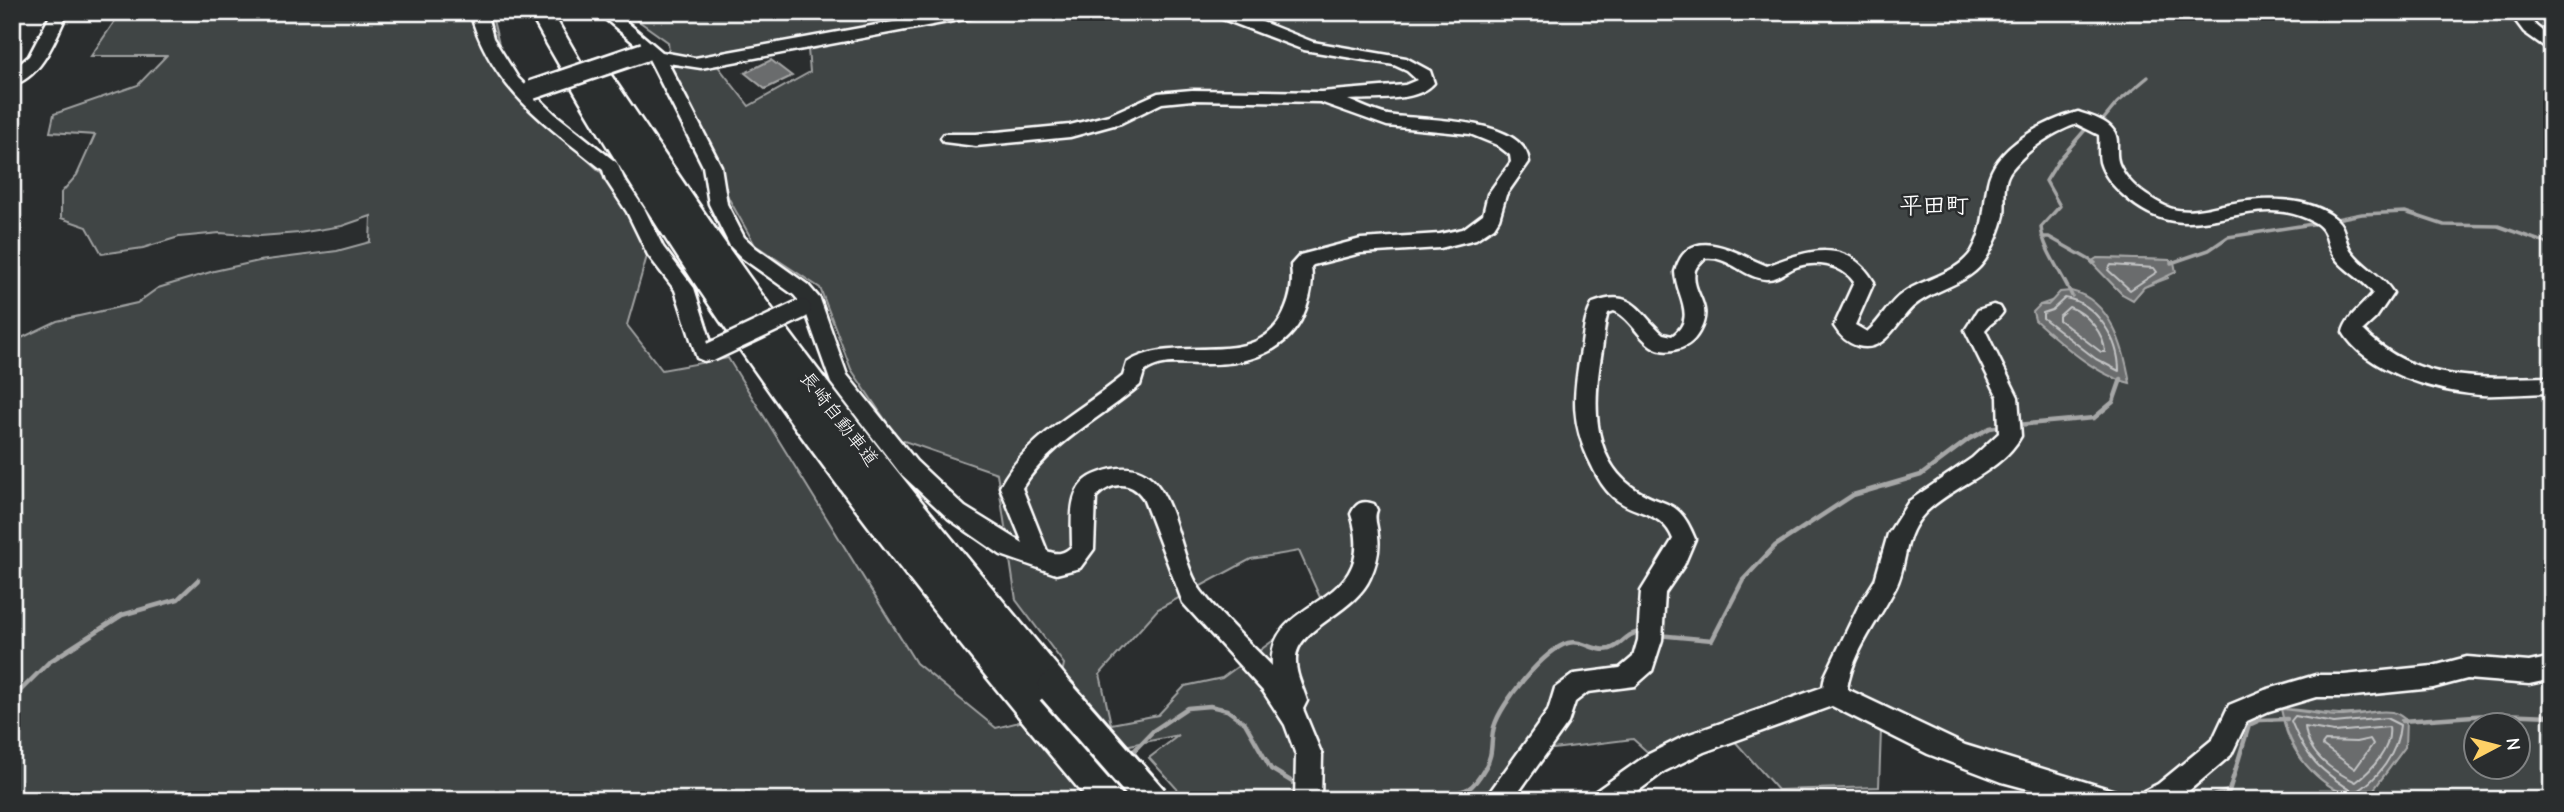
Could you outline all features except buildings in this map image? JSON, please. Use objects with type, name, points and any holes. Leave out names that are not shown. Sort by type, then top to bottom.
[{"type":"highway","name":"長崎自動車道","points":[[540,12],[606,128],[709,283],[845,469],[1042,697],[1152,800]]},
{"type":"highway","name":"長崎自動車道","points":[[561,12],[626,120],[730,274],[1042,697],[1112,800]]},
{"type":"street","points":[[12,80],[36,59],[60,12]]},
{"type":"street","points":[[478,12],[486,44],[511,84],[526,92],[611,167],[615,180],[636,211],[655,250],[684,288],[704,353],[808,307]]},
{"type":"street","points":[[605,12],[651,53],[712,166],[718,204],[737,241],[749,253],[801,290],[838,378],[908,467],[957,513],[1009,548],[1056,564],[1072,561],[1083,549],[1083,501],[1089,488],[1098,482],[1121,477],[1132,477],[1144,483],[1153,496],[1191,596],[1272,683],[1296,720]]},
{"type":"street","points":[[526,92],[651,53],[680,62],[701,63],[975,12]]},
{"type":"street","points":[[950,138],[976,140],[1070,131],[1115,119],[1150,100],[1167,97],[1321,97],[1408,90],[1420,86],[1426,80],[1418,69],[1408,64],[1299,43],[1252,20],[1219,12]]},
{"type":"street","points":[[2517,12],[2530,29],[2552,47]]},
{"type":"street","points":[[1035,556],[1036,542],[1019,513],[1011,487],[1019,470],[1120,391],[1133,379],[1134,368],[1145,358],[1169,353],[1204,357],[1241,353],[1263,346],[1282,336],[1291,322],[1301,299],[1304,283],[1301,265],[1307,260],[1362,246],[1440,241],[1469,234],[1487,222],[1497,194],[1520,162],[1519,153],[1478,129],[1388,120],[1321,97]]},
{"type":"street","points":[[1497,800],[1524,768],[1559,715],[1564,696],[1583,682],[1626,678],[1643,663],[1650,633],[1653,591],[1676,558],[1684,539],[1680,524],[1673,515],[1625,495],[1611,480],[1593,443],[1584,417],[1584,403],[1594,346],[1595,321],[1600,308],[1613,303],[1621,306],[1632,312],[1653,339],[1668,344],[1679,342],[1691,328],[1696,309],[1685,285],[1686,267],[1692,258],[1719,251],[1765,272],[1775,271],[1805,258],[1828,258],[1854,267],[1864,282],[1845,317],[1844,326],[1859,339],[1869,339],[1879,335],[1891,316],[1908,299],[1967,267],[1978,257],[1992,220],[1994,194],[2000,172],[2030,144],[2057,126],[2078,118],[2100,127],[2109,136],[2111,168],[2130,191],[2171,216],[2183,217],[2250,207],[2295,209],[2326,221],[2336,232],[2336,246],[2342,256],[2369,276],[2383,293],[2378,303],[2355,324],[2353,332],[2361,342],[2398,363],[2454,384],[2482,387],[2552,385]]},
{"type":"street","points":[[1834,694],[1837,676],[1866,614],[1886,583],[1892,552],[1899,534],[1917,507],[1980,464],[2010,436],[2008,397],[1975,330],[1985,315],[1993,312]]},
{"type":"street","points":[[1308,800],[1308,755],[1296,720],[1294,697],[1284,673],[1284,652],[1292,636],[1307,621],[1348,593],[1359,575],[1368,549],[1362,514],[1366,510]]},
{"type":"street","points":[[2153,800],[2167,793],[2222,747],[2238,713],[2278,697],[2316,686],[2344,686],[2433,677],[2466,668],[2529,673],[2552,668]]},
{"type":"street","points":[[1605,800],[1656,763],[1696,743],[1834,694],[1932,742],[2001,770],[2076,788],[2106,800]]},
{"type":"street","points":[[1131,800],[1151,782],[1166,800]]},
{"type":"shaded area","points":[[121,12],[491,12],[510,89],[616,186],[647,256],[627,325],[662,370],[728,358],[916,663],[996,728],[1054,713],[1064,664],[1016,600],[997,473],[898,439],[851,369],[820,288],[755,245],[729,199],[670,64],[668,42],[626,12],[2552,12],[2552,800],[2360,800],[2374,789],[2405,747],[2378,711],[2340,714],[2282,709],[2284,725],[2290,739],[2306,765],[2329,785],[2357,800],[2069,800],[2057,773],[1992,760],[1937,731],[1881,730],[1879,787],[1778,790],[1732,738],[1662,765],[1633,739],[1521,753],[1491,790],[1487,800],[1187,800],[1149,758],[1179,735],[1125,746],[1075,800],[12,800],[12,348],[15,341],[57,321],[137,303],[158,288],[214,271],[259,261],[337,251],[370,242],[371,216],[342,226],[299,233],[260,236],[220,233],[179,237],[143,248],[102,254],[87,227],[61,218],[61,193],[77,175],[95,135],[50,132],[54,114],[138,85],[166,56],[91,56]],"holes":[[[807,38],[810,72],[749,106],[710,56]],[[2098,258],[2169,260],[2168,278],[2144,287],[2138,294],[2122,294],[2091,262]],[[2054,300],[2092,365],[2046,330],[2040,305]],[[1299,551],[1323,604],[1222,678],[1185,686],[1158,715],[1111,724],[1100,674],[1158,609],[1251,559]]]},
{"type":"water","points":[[771,60],[792,76],[765,89],[745,73]]},
{"type":"water","points":[[2097,258],[2169,260],[2174,262],[2176,272],[2144,287],[2133,300],[2122,294],[2091,262]]},
{"type":"water","points":[[2071,291],[2085,296],[2106,315],[2124,355],[2130,383],[2091,366],[2035,320],[2033,312],[2040,305],[2048,305],[2060,292]]},
{"type":"water","points":[[2281,709],[2336,716],[2394,712],[2406,720],[2405,747],[2374,789],[2357,800],[2328,785],[2306,765],[2291,740]]},
{"type":"waterway","points":[[2103,120],[2117,103],[2148,77]]},
{"type":"waterway","points":[[2043,237],[2041,227],[2060,206],[2046,181],[2059,160],[2085,130]]},
{"type":"waterway","points":[[2331,220],[2362,214],[2405,212],[2444,225],[2498,226],[2552,245]]},
{"type":"waterway","points":[[2171,263],[2209,250],[2228,237],[2319,223]]},
{"type":"waterway","points":[[2043,237],[2049,237],[2095,263]]},
{"type":"waterway","points":[[2043,237],[2072,296]]},
{"type":"waterway","points":[[2017,425],[2094,418],[2113,402],[2121,379]]},
{"type":"waterway","points":[[1657,635],[1712,640],[1743,580],[1775,546],[1853,495],[1921,475],[1969,439],[1990,428],[2002,426]]},
{"type":"waterway","points":[[12,699],[49,662],[122,615],[178,599],[198,580]]},
{"type":"waterway","points":[[1451,800],[1471,787],[1480,777],[1490,758],[1498,717],[1514,692],[1547,656],[1574,642],[1610,649],[1632,634],[1642,632]]},
{"type":"waterway","points":[[1128,757],[1154,730],[1187,708],[1210,706],[1227,710],[1245,723],[1271,769],[1294,783]]},
{"type":"waterway","points":[[2402,721],[2502,714],[2552,716]]},
{"type":"waterway","points":[[2199,800],[2229,791],[2249,725],[2260,720],[2287,719]]},
{"type":"waterway","points":[[1324,798],[1328,800]]},
{"type":"district","name":"平田町","points":[[1934,205]]}]
